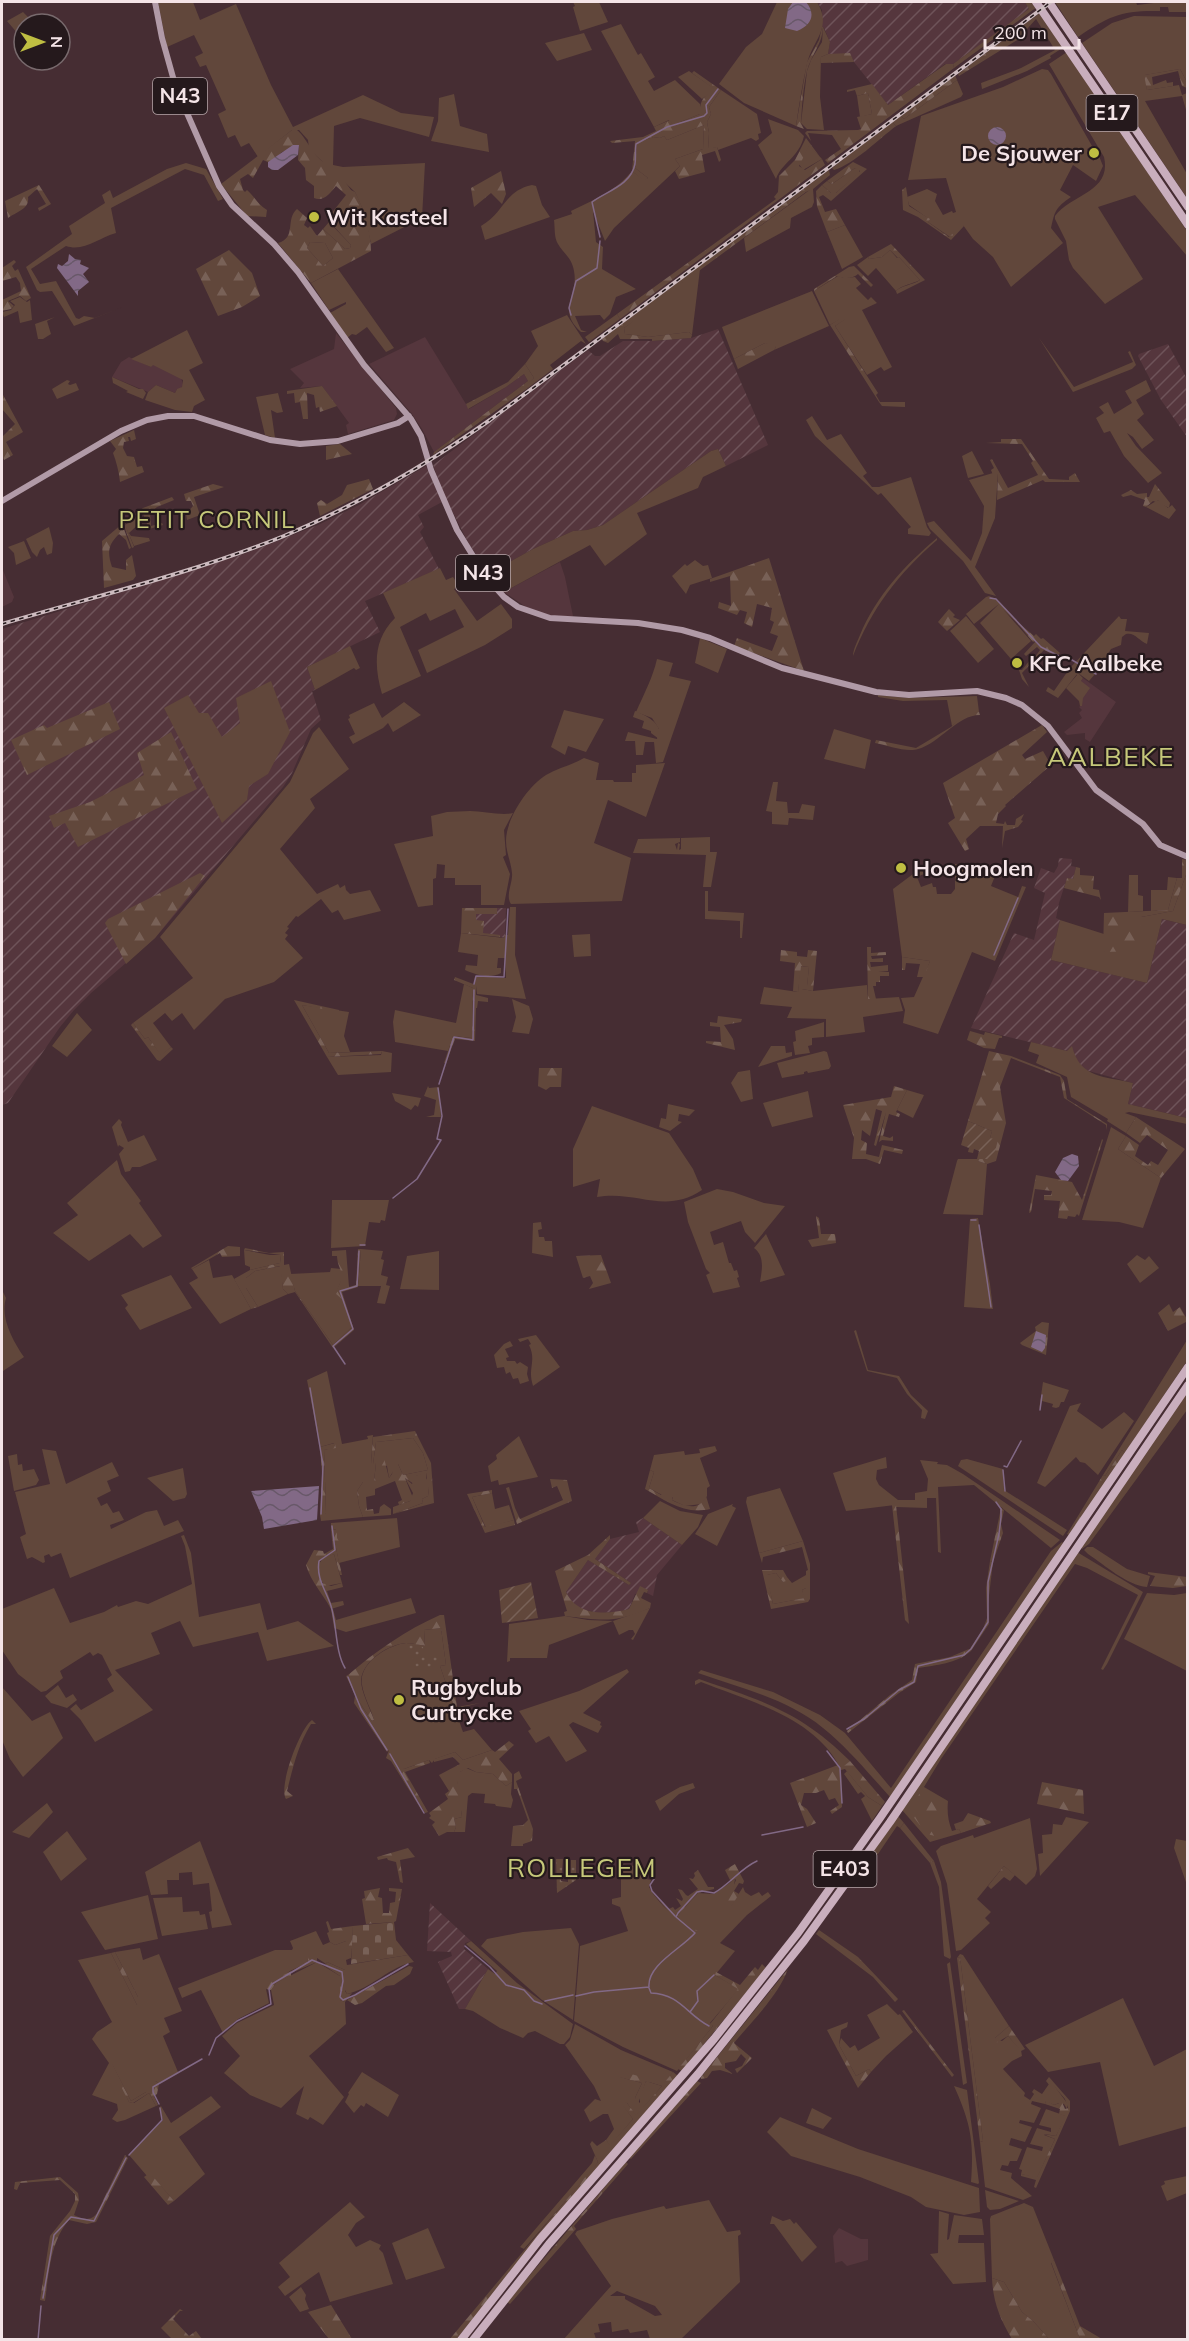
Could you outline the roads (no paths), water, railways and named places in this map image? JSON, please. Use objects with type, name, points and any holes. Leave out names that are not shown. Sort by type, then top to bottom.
[{"type":"highway","name":"E17","points":[[1036,2],[1188,225]]},
{"type":"highway","name":"E17","points":[[1049,2],[1188,207]]},
{"type":"highway","name":"E403","points":[[461,2340],[540,2240],[714,2039],[798,1933],[880,1818],[1188,1367]]},
{"type":"highway","name":"E403","points":[[473,2340],[549,2244],[698,2074],[804,1941],[876,1841],[1188,1385]]},
{"type":"main road","name":"N43","points":[[155,2],[176,88],[219,186],[232,205],[273,244],[298,272],[364,365],[407,414],[421,436],[427,460],[457,530],[471,555],[494,587],[518,607],[537,615],[557,619],[638,623],[682,630],[710,638],[782,668],[876,692],[909,695],[977,691],[1006,698],[1022,705],[1048,726],[1096,790],[1143,824],[1160,845],[1188,856]]},
{"type":"main road","points":[[2,501],[126,428],[155,418],[194,416],[270,440],[300,444],[338,441],[401,422],[407,414]]},
{"type":"water","points":[[793,2],[806,2],[812,15],[806,26],[797,31],[785,28],[788,9]]},
{"type":"water","points":[[993,127],[1001,127],[1006,132],[1004,143],[993,145],[988,140],[988,132]]},
{"type":"water","points":[[293,145],[299,145],[298,155],[278,170],[268,167],[268,162]]},
{"type":"water","points":[[69,254],[81,260],[80,264],[89,268],[83,274],[89,282],[78,291],[78,296],[57,268],[58,264],[62,266],[68,261]]},
{"type":"water","points":[[1072,1154],[1078,1156],[1079,1166],[1068,1181],[1061,1180],[1055,1172],[1063,1158]]},
{"type":"water","points":[[1036,1331],[1046,1335],[1045,1348],[1042,1352],[1031,1347]]},
{"type":"water","points":[[319,1486],[317,1520],[264,1529],[262,1517],[251,1491]]},
{"type":"waterway","points":[[600,237],[592,202],[618,187],[629,177],[635,164],[636,144],[667,127],[704,116],[707,113],[706,105],[718,89]]},
{"type":"waterway","points":[[571,315],[569,308],[576,281],[597,268],[600,241]]},
{"type":"waterway","points":[[990,598],[996,599],[1041,647],[1059,656]]},
{"type":"waterway","points":[[1063,658],[1072,660],[1096,674]]},
{"type":"waterway","points":[[994,955],[1018,898]]},
{"type":"waterway","points":[[474,984],[476,976],[504,977],[508,909]]},
{"type":"waterway","points":[[439,1084],[454,1037],[473,1040],[474,990]]},
{"type":"waterway","points":[[393,1198],[417,1179],[441,1140],[437,1139],[442,1116],[438,1088]]},
{"type":"waterway","points":[[971,1220],[976,1220]]},
{"type":"waterway","points":[[979,1225],[991,1307]]},
{"type":"waterway","points":[[360,1245],[365,1245]]},
{"type":"waterway","points":[[345,1364],[333,1346],[353,1329],[340,1291],[357,1286],[359,1251]]},
{"type":"waterway","points":[[310,1388],[323,1465],[321,1514]]},
{"type":"waterway","points":[[1040,1410],[1042,1395]]},
{"type":"waterway","points":[[1004,1466],[1007,1467],[1021,1441]]},
{"type":"waterway","points":[[1003,1470],[1005,1491]]},
{"type":"waterway","points":[[847,1729],[864,1719],[899,1690],[914,1682],[918,1666],[964,1655],[971,1649],[988,1622],[988,1582],[1001,1517],[1001,1509],[996,1502]]},
{"type":"waterway","points":[[332,1526],[335,1550],[319,1561],[318,1567],[331,1606],[339,1654],[345,1668]]},
{"type":"waterway","points":[[348,1677],[361,1709],[387,1750]]},
{"type":"waterway","points":[[827,1751],[840,1768],[842,1803]]},
{"type":"waterway","points":[[390,1754],[424,1813]]},
{"type":"waterway","points":[[762,1835],[803,1827]]},
{"type":"waterway","points":[[576,1996],[649,1987],[653,1972],[659,1964],[695,1933],[676,1917],[678,1913],[697,1892],[714,1893],[757,1861]]},
{"type":"waterway","points":[[654,1879],[650,1885],[652,1891],[675,1916]]},
{"type":"waterway","points":[[465,1946],[490,1967],[506,1985],[524,1990],[534,2001],[542,2004]]},
{"type":"waterway","points":[[209,2055],[216,2038],[237,2021],[271,2004],[269,1989],[272,1984],[312,1960],[342,1972],[340,1997],[343,2000],[408,1964]]},
{"type":"waterway","points":[[690,2012],[698,2001],[697,1991],[714,1975]]},
{"type":"waterway","points":[[649,1988],[651,1993],[661,1994],[676,2001],[709,2026]]},
{"type":"waterway","points":[[545,2001],[573,1995]]},
{"type":"waterway","points":[[159,2104],[153,2087],[202,2059]]},
{"type":"waterway","points":[[129,2155],[162,2120],[160,2108]]},
{"type":"waterway","points":[[43,2298],[54,2235],[71,2217],[94,2221],[126,2158]]},
{"type":"waterway","points":[[38,2340],[41,2306]]},
{"type":"railway","points":[[2,624],[180,573],[250,549],[338,511],[416,469],[490,420],[1051,2]]},
{"type":"place","name":"De Sjouwer","points":[[1094,153]]},
{"type":"place","name":"Wit Kasteel","points":[[314,217]]},
{"type":"place","name":"KFC Aalbeke","points":[[1017,663]]},
{"type":"place","name":"Hoogmolen","points":[[901,868]]},
{"type":"place","name":"Rugbyclub Curtrycke","points":[[399,1700]]},
{"type":"district","name":"PETIT CORNIL","points":[[207,520]]},
{"type":"district","name":"AALBEKE","points":[[1111,757]]},
{"type":"district","name":"ROLLEGEM","points":[[582,1868]]}]
